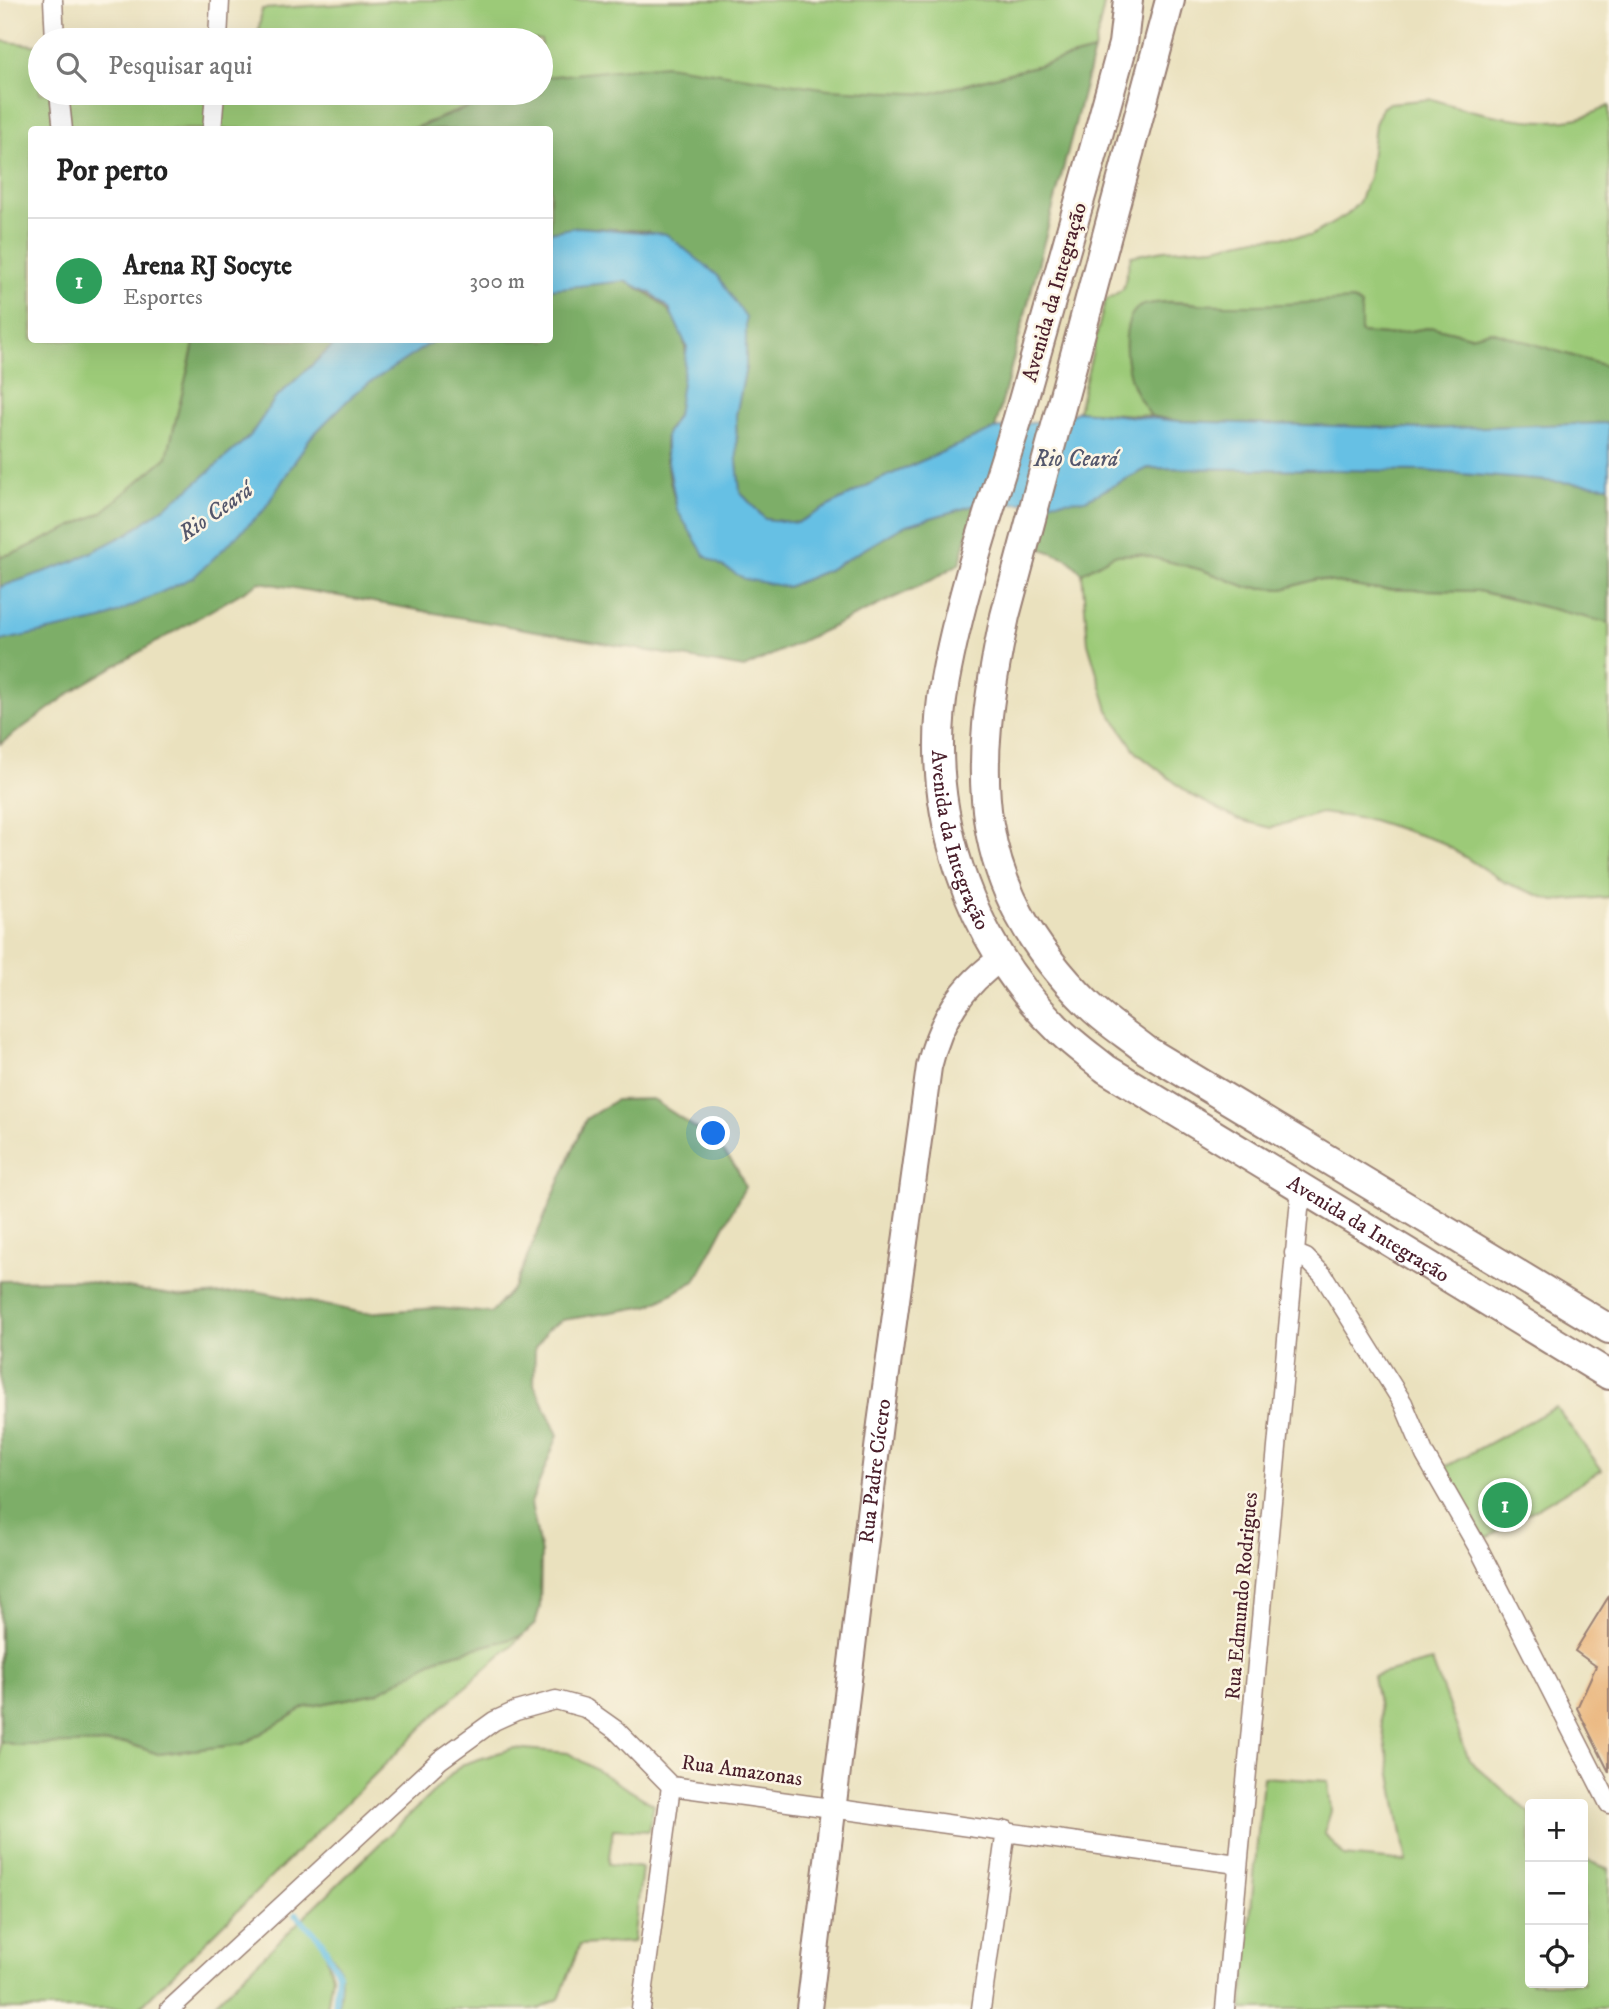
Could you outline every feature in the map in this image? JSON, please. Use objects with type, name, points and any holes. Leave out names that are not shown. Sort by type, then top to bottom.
[{"type":"main road","name":"Avenida da Integração","points":[[1128,0],[1123,44],[980,545],[945,681],[940,778],[946,825],[958,867],[989,938],[1022,988],[1059,1030],[1106,1069],[1609,1375]]},
{"type":"main road","name":"Avenida da Integração","points":[[1170,0],[1005,616],[985,721],[983,796],[1000,868],[1018,912],[1037,942],[1089,1006],[1146,1051],[1609,1329]]},
{"type":"main road","points":[[1236,1148],[1254,1115]]},
{"type":"street","points":[[53,0],[54,28]]},
{"type":"street","points":[[219,28],[220,0]]},
{"type":"street","points":[[60,105],[63,126]]},
{"type":"street","points":[[212,126],[214,105]]},
{"type":"street","name":"Rua Padre Cícero","points":[[809,2009],[876,1451],[929,1067],[936,1040],[958,998],[971,982],[1002,958]]},
{"type":"street","name":"Rua Edmundo Rodrigues","points":[[1224,2009],[1301,1188]]},
{"type":"street","points":[[1294,1253],[1306,1258],[1323,1275],[1403,1404],[1425,1455],[1480,1551],[1609,1804]]},
{"type":"street","name":"Rua Amazonas","points":[[170,2009],[440,1760],[494,1721],[516,1711],[556,1700],[585,1708],[617,1730],[671,1786],[1006,1830],[1237,1864]]},
{"type":"street","points":[[641,2009],[671,1786]]},
{"type":"street","points":[[981,2009],[1006,1830]]},
{"type":"green space","points":[[405,0],[1105,0],[1094,51],[929,94],[553,78],[553,28],[259,28],[262,9]]},
{"type":"green space","points":[[0,41],[28,44],[28,105],[473,105],[419,126],[28,126],[28,343],[194,343],[167,457],[101,513],[20,551],[0,557]]},
{"type":"green space","points":[[1094,51],[995,429],[876,481],[797,523],[765,519],[740,492],[736,415],[746,367],[648,231],[577,227],[553,231],[553,126],[421,126],[474,105],[553,105],[553,76],[666,65],[829,89],[929,94]]},
{"type":"green space","points":[[1432,99],[1485,114],[1543,121],[1578,118],[1609,106],[1609,367],[1491,331],[1470,336],[1433,327],[1387,335],[1361,333],[1361,307],[1231,307],[1182,302],[1157,303],[1136,310],[1133,387],[1151,416],[1078,411],[1105,301],[1123,289],[1131,256],[1164,250],[1215,247],[1256,238],[1310,236],[1347,215],[1359,202],[1369,177],[1375,124],[1382,108],[1389,103]]},
{"type":"green space","points":[[625,281],[663,305],[675,319],[682,333],[686,368],[678,412],[667,433],[665,445],[677,510],[787,587],[828,570],[906,525],[975,505],[960,563],[930,581],[744,668],[260,582],[79,687],[0,744],[0,641],[20,636],[263,511],[310,438],[356,391],[430,343],[553,343],[553,289]]},
{"type":"green space","points":[[1353,300],[1361,306],[1361,333],[1387,335],[1433,327],[1470,336],[1491,331],[1609,367],[1609,423],[1424,429],[1178,421],[1151,416],[1131,380],[1126,358],[1126,334],[1133,313],[1144,305],[1169,302],[1291,304]]},
{"type":"green space","points":[[194,343],[336,343],[275,399],[250,436],[188,490],[129,533],[72,563],[0,587],[0,557],[20,551],[101,513],[167,457]]},
{"type":"green space","points":[[1148,468],[1425,471],[1609,486],[1609,623],[1478,591],[1370,589],[1317,579],[1283,589],[1247,587],[1202,570],[1139,554],[1114,555],[1082,573],[1067,558],[1036,547],[1051,500],[1085,500]]},
{"type":"green space","points":[[1139,554],[1202,570],[1247,587],[1283,589],[1317,579],[1370,589],[1478,591],[1609,623],[1609,897],[1554,901],[1506,883],[1441,842],[1372,820],[1321,813],[1271,828],[1237,819],[1191,795],[1137,753],[1108,710],[1088,643],[1082,573],[1114,555]]},
{"type":"green space","points":[[652,1099],[719,1147],[739,1172],[745,1187],[695,1281],[649,1306],[563,1320],[548,1329],[535,1349],[534,1384],[558,1435],[531,1503],[541,1554],[540,1607],[535,1624],[522,1636],[438,1658],[377,1693],[306,1707],[243,1744],[158,1754],[127,1743],[16,1745],[0,1741],[0,1281],[77,1280],[184,1297],[256,1291],[364,1313],[437,1308],[491,1313],[515,1286],[586,1119],[616,1100]]},
{"type":"green space","points":[[1556,1407],[1602,1470],[1485,1539],[1445,1467]]},
{"type":"green space","points":[[522,1636],[441,1709],[138,2009],[0,2009],[0,1741],[16,1745],[127,1743],[158,1754],[243,1744],[306,1707],[377,1693],[438,1658]]},
{"type":"green space","points":[[1432,1661],[1469,1760],[1525,1809],[1525,1988],[1588,1988],[1588,1861],[1609,1869],[1609,2009],[1242,2009],[1263,1777],[1328,1781],[1331,1811],[1324,1833],[1344,1856],[1407,1862],[1373,1676]]},
{"type":"green space","points":[[513,1748],[568,1753],[654,1805],[648,1831],[613,1829],[608,1864],[642,1868],[633,1942],[580,1945],[559,1999],[539,2009],[338,2009],[340,1974],[335,1960],[323,1944],[332,1976],[327,2009],[209,2009],[461,1765]]},
{"type":"water","name":"Rio Ceará","points":[[577,227],[666,234],[717,275],[746,318],[746,367],[736,415],[737,462],[740,492],[765,519],[797,523],[876,481],[995,429],[1067,417],[1078,411],[1178,421],[1424,429],[1609,423],[1609,486],[1425,471],[1148,468],[1085,500],[975,505],[906,525],[828,570],[787,587],[745,579],[705,556],[677,510],[666,451],[666,434],[677,416],[687,347],[669,308],[651,293],[625,281],[553,289],[553,231]]},
{"type":"water","name":"Rio Ceará","points":[[336,343],[430,343],[356,392],[310,438],[263,511],[194,577],[102,620],[0,641],[0,587],[72,562],[129,533],[188,490],[250,436],[275,399]]},
{"type":"building","points":[[1609,1596],[1609,1772],[1577,1708],[1596,1666],[1575,1651]]},
{"type":"waterway","points":[[296,1914],[321,1940],[338,1973],[335,2009]]},
{"type":"place","name":"Arena RJ Socyte","points":[[1505,1505]]}]
